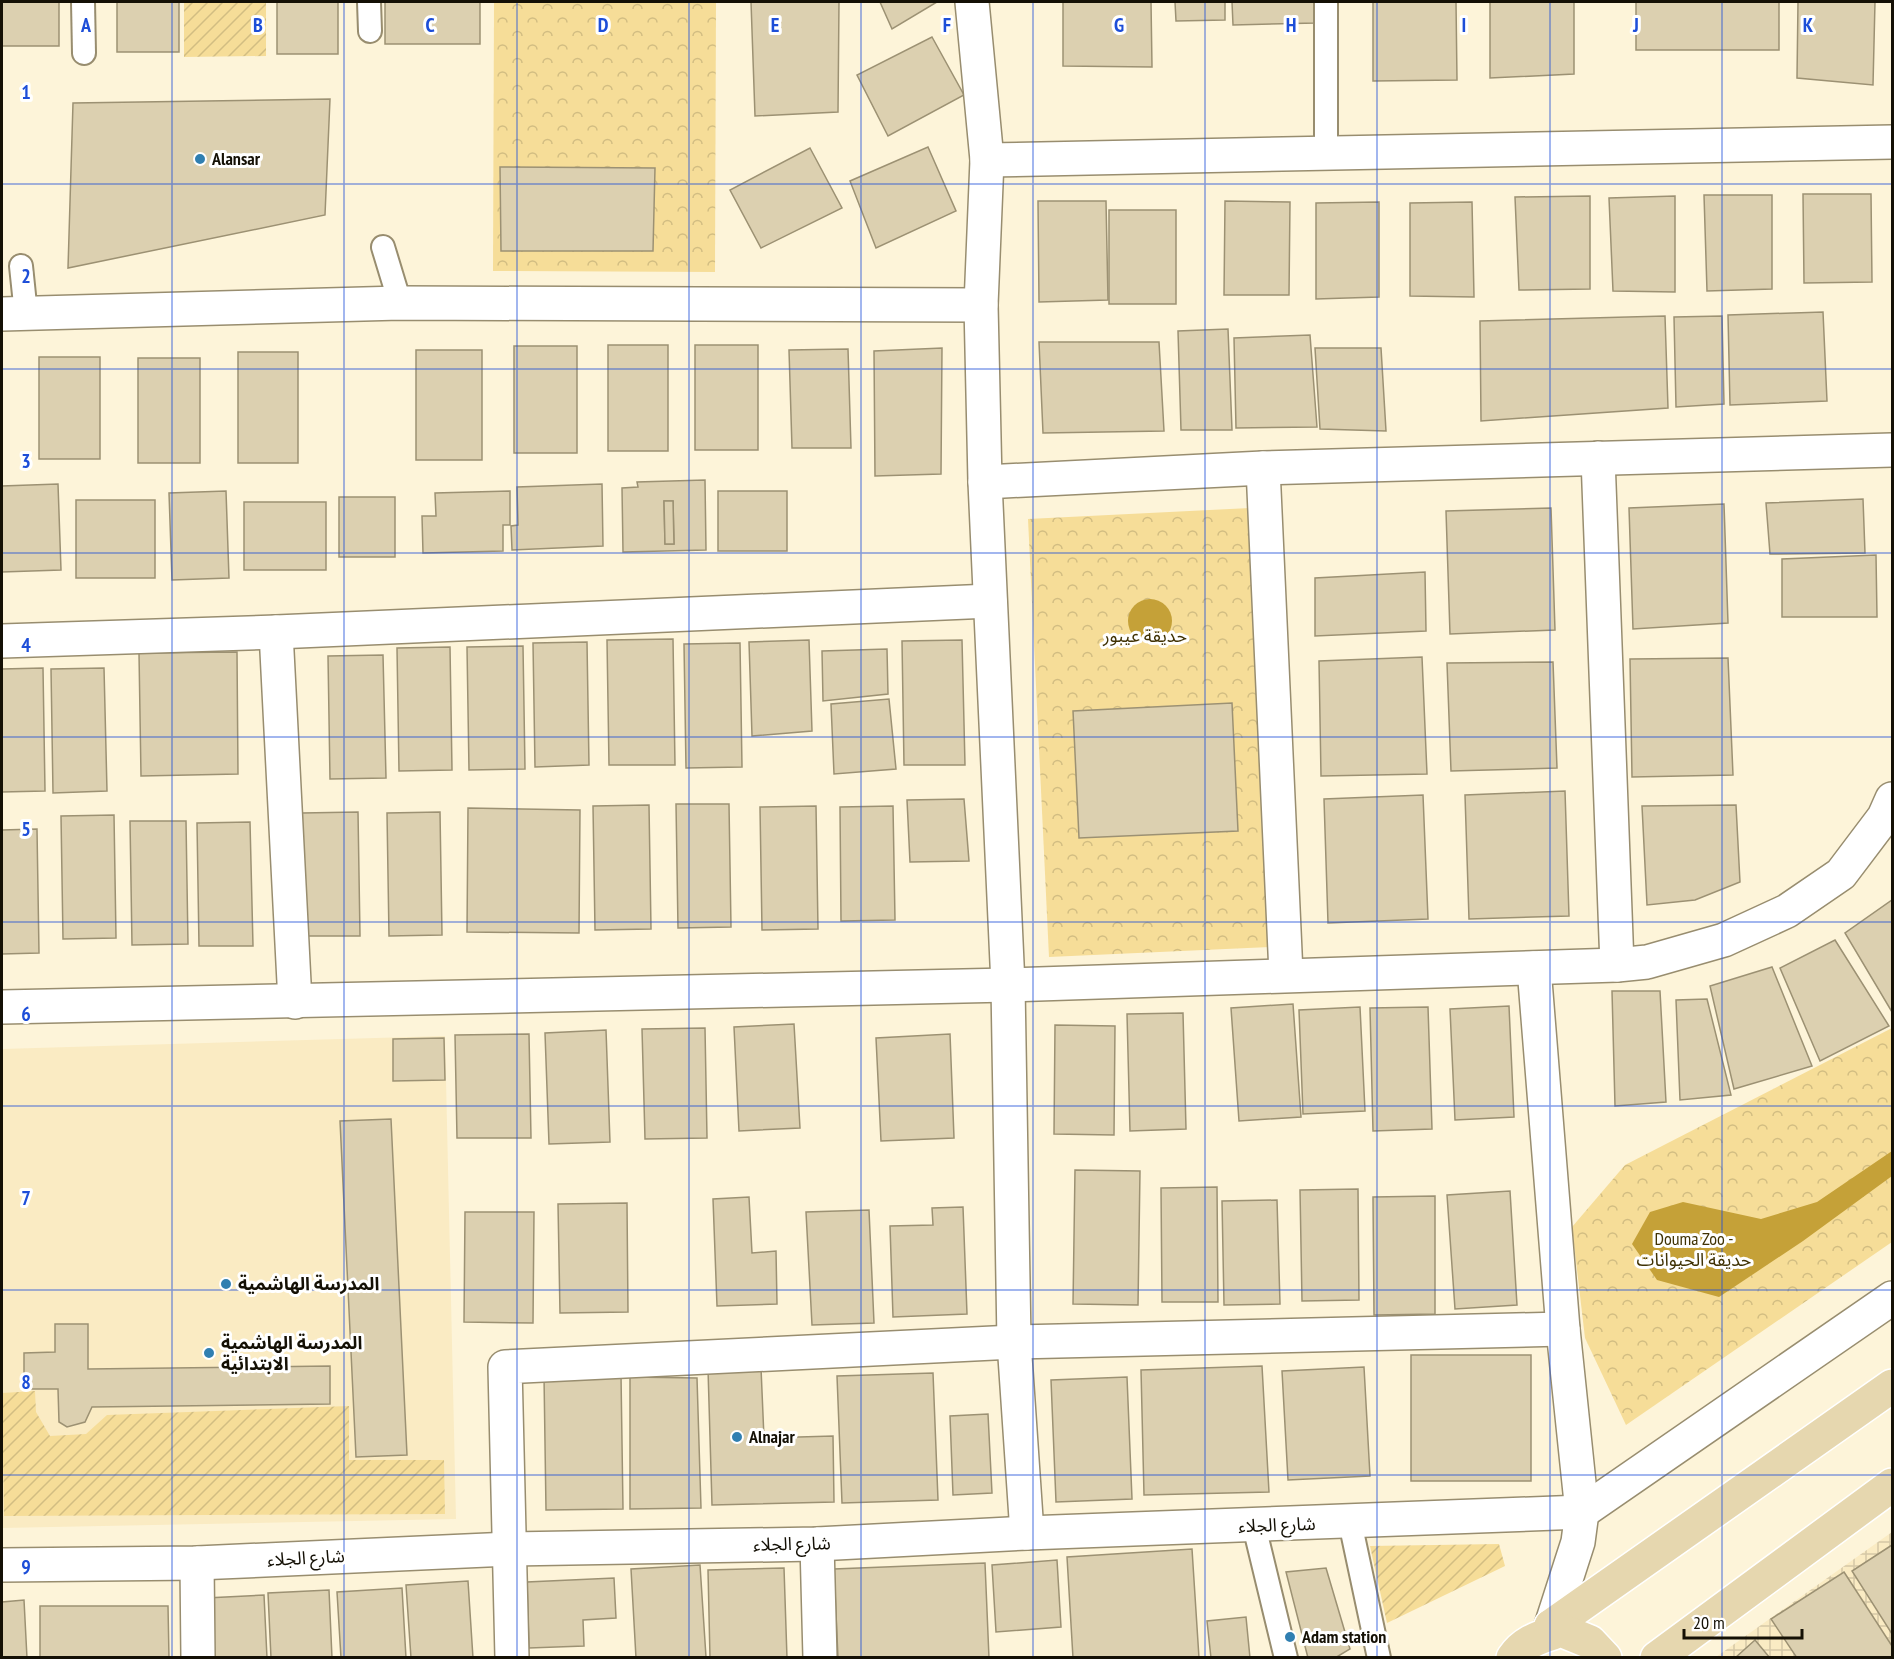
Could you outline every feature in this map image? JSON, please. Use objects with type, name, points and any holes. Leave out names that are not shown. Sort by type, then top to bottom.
[{"type":"main road","points":[[1551,1626],[1893,1386]]},
{"type":"main road","points":[[1657,1658],[1893,1485]]},
{"type":"main road","points":[[1513,1658],[1534,1638],[1553,1633],[1551,1626]]},
{"type":"main road","points":[[1551,1626],[1590,1642],[1605,1658]]},
{"type":"street","points":[[972,2],[987,160],[981,305],[985,482],[1008,985],[1014,1342],[1027,1533]]},
{"type":"street","points":[[987,160],[1893,142]]},
{"type":"street","points":[[14,314],[400,303],[981,305]]},
{"type":"street","points":[[985,482],[1263,468],[1893,450]]},
{"type":"street","points":[[1598,458],[1617,965]]},
{"type":"street","points":[[1263,468],[1286,974]]},
{"type":"street","points":[[2,641],[276,632],[990,600]]},
{"type":"street","points":[[276,632],[295,1002]]},
{"type":"street","points":[[2,1007],[1008,985],[1286,974],[1534,968],[1647,962],[1724,940],[1787,911],[1841,874],[1884,818],[1893,799]]},
{"type":"street","points":[[1534,968],[1563,1329],[1581,1512],[1578,1542],[1551,1626]]},
{"type":"street","points":[[1581,1512],[1893,1298]]},
{"type":"street","points":[[512,1658],[505,1367],[1014,1342],[1563,1329]]},
{"type":"street","name":"شارع الجلاء","points":[[2,1565],[197,1563],[510,1549],[817,1544],[1027,1533],[1581,1512]]},
{"type":"street","points":[[817,1544],[820,1658]]},
{"type":"street","points":[[197,1563],[198,1658]]},
{"type":"lane","points":[[83,2],[84,53]]},
{"type":"lane","points":[[369,2],[370,31]]},
{"type":"lane","points":[[1326,2],[1326,152]]},
{"type":"lane","points":[[383,247],[400,303]]},
{"type":"lane","points":[[14,314],[21,266]]},
{"type":"lane","points":[[1350,1522],[1379,1658]]},
{"type":"lane","points":[[1254,1526],[1286,1658]]},
{"type":"shaded area","points":[[1150,599],[1165,606],[1172,621],[1165,636],[1150,643],[1135,636],[1128,621],[1135,606]]},
{"type":"shaded area","name":"المدرسة الهاشمية","points":[[445,1036],[456,1519],[2,1528],[2,1049]]},
{"type":"shaded area","points":[[1892,1151],[1892,1176],[1803,1241],[1719,1297],[1657,1280],[1632,1244],[1650,1212],[1683,1202],[1761,1219],[1817,1202]]},
{"type":"shaded area","points":[[1892,1532],[1892,1657],[1716,1657]]},
{"type":"green space","points":[[184,2],[266,2],[266,56],[184,57]]},
{"type":"green space","points":[[494,2],[716,2],[715,272],[493,271]]},
{"type":"green space","name":"حديقة عيبور","points":[[1250,508],[1270,947],[1049,957],[1028,519]]},
{"type":"green space","name":"Douma Zoo - حديقة الحيوانات","points":[[1892,1028],[1892,1242],[1626,1425],[1585,1338],[1572,1227],[1625,1165]]},
{"type":"green space","points":[[35,1391],[36,1412],[50,1436],[86,1434],[107,1415],[349,1406],[349,1460],[444,1460],[445,1514],[4,1516],[2,1393]]},
{"type":"green space","points":[[1499,1544],[1505,1566],[1387,1623],[1370,1546]]},
{"type":"building","points":[[2,2],[59,2],[59,46],[2,46]]},
{"type":"building","points":[[117,2],[179,2],[179,52],[117,52]]},
{"type":"building","points":[[277,2],[338,2],[338,54],[277,54]]},
{"type":"building","points":[[385,2],[480,2],[480,44],[385,44]]},
{"type":"building","points":[[751,2],[839,2],[838,112],[755,116]]},
{"type":"building","points":[[880,2],[937,2],[892,29]]},
{"type":"building","points":[[1063,2],[1151,2],[1152,67],[1063,66]]},
{"type":"building","points":[[1175,2],[1225,2],[1225,20],[1176,21]]},
{"type":"building","points":[[1232,2],[1316,2],[1316,23],[1233,25]]},
{"type":"building","points":[[1373,2],[1456,2],[1457,80],[1373,81]]},
{"type":"building","points":[[1490,2],[1574,2],[1574,74],[1490,78]]},
{"type":"building","points":[[1636,2],[1779,2],[1779,50],[1636,50]]},
{"type":"building","points":[[1798,2],[1875,2],[1873,85],[1797,78]]},
{"type":"building","points":[[932,37],[964,95],[888,136],[857,75]]},
{"type":"building","name":"Alansar","points":[[330,99],[325,215],[68,268],[73,103]]},
{"type":"building","points":[[928,147],[956,211],[876,248],[850,181]]},
{"type":"building","points":[[810,148],[842,208],[761,248],[730,190]]},
{"type":"building","points":[[500,167],[655,168],[653,251],[501,251]]},
{"type":"building","points":[[1803,194],[1871,194],[1872,282],[1804,283]]},
{"type":"building","points":[[1704,195],[1772,195],[1772,289],[1707,291]]},
{"type":"building","points":[[1590,196],[1590,289],[1519,290],[1515,197]]},
{"type":"building","points":[[1675,196],[1675,292],[1613,291],[1609,198]]},
{"type":"building","points":[[1038,201],[1106,201],[1108,300],[1039,302]]},
{"type":"building","points":[[1225,201],[1290,202],[1289,295],[1224,295]]},
{"type":"building","points":[[1379,202],[1379,297],[1316,299],[1316,203]]},
{"type":"building","points":[[1472,202],[1474,297],[1410,296],[1410,203]]},
{"type":"building","points":[[1109,210],[1176,210],[1176,304],[1109,304]]},
{"type":"building","points":[[1823,312],[1827,401],[1730,405],[1728,315]]},
{"type":"building","points":[[1665,316],[1668,408],[1481,421],[1480,321]]},
{"type":"building","points":[[1722,316],[1724,404],[1676,407],[1674,317]]},
{"type":"building","points":[[1228,329],[1232,430],[1181,430],[1178,331]]},
{"type":"building","points":[[1310,335],[1317,427],[1236,428],[1234,338]]},
{"type":"building","points":[[1039,342],[1159,342],[1164,431],[1043,433]]},
{"type":"building","points":[[608,345],[668,345],[668,451],[608,451]]},
{"type":"building","points":[[695,345],[758,345],[758,450],[695,450]]},
{"type":"building","points":[[514,346],[577,346],[577,453],[514,453]]},
{"type":"building","points":[[942,348],[941,474],[875,476],[874,351]]},
{"type":"building","points":[[1315,348],[1381,348],[1386,431],[1320,429]]},
{"type":"building","points":[[848,349],[851,448],[792,448],[789,350]]},
{"type":"building","points":[[416,350],[482,350],[482,460],[416,460]]},
{"type":"building","points":[[238,352],[298,352],[298,463],[238,463]]},
{"type":"building","points":[[39,357],[100,357],[100,459],[39,459]]},
{"type":"building","points":[[138,358],[200,358],[200,463],[138,463]]},
{"type":"building","points":[[705,480],[706,550],[623,552],[622,488],[638,487],[637,482]],"holes":[[[664,501],[673,501],[674,544],[665,544]]]},
{"type":"building","points":[[58,484],[61,570],[2,572],[2,486]]},
{"type":"building","points":[[602,484],[603,546],[512,550],[511,526],[518,525],[517,487]]},
{"type":"building","points":[[226,491],[229,578],[172,580],[169,493]]},
{"type":"building","points":[[510,491],[510,525],[503,525],[503,551],[423,553],[422,516],[436,516],[435,493]]},
{"type":"building","points":[[718,491],[787,491],[787,551],[718,551]]},
{"type":"building","points":[[339,497],[395,497],[395,557],[339,557]]},
{"type":"building","points":[[1863,499],[1865,553],[1770,554],[1766,503]]},
{"type":"building","points":[[76,500],[155,500],[155,578],[76,578]]},
{"type":"building","points":[[664,501],[673,501],[674,544],[665,544]]},
{"type":"building","points":[[244,502],[326,502],[326,570],[244,570]]},
{"type":"building","points":[[1724,504],[1728,623],[1633,629],[1629,508]]},
{"type":"building","points":[[1551,508],[1555,630],[1450,634],[1446,511]]},
{"type":"building","points":[[1876,555],[1877,617],[1782,617],[1782,559]]},
{"type":"building","points":[[1425,572],[1426,631],[1315,636],[1315,578]]},
{"type":"building","points":[[673,639],[675,765],[609,765],[607,640]]},
{"type":"building","points":[[809,640],[812,731],[752,736],[749,642]]},
{"type":"building","points":[[962,640],[965,765],[904,765],[902,641]]},
{"type":"building","points":[[587,642],[589,765],[535,767],[533,643]]},
{"type":"building","points":[[740,643],[742,767],[686,768],[684,644]]},
{"type":"building","points":[[523,646],[525,769],[469,770],[467,647]]},
{"type":"building","points":[[450,647],[452,770],[399,771],[397,648]]},
{"type":"building","points":[[887,649],[888,694],[823,701],[822,651]]},
{"type":"building","points":[[237,652],[238,774],[141,776],[139,653]]},
{"type":"building","points":[[383,655],[386,778],[330,779],[328,656]]},
{"type":"building","points":[[1422,657],[1427,774],[1321,776],[1319,661]]},
{"type":"building","points":[[1728,658],[1733,775],[1632,777],[1630,659]]},
{"type":"building","points":[[1553,662],[1557,768],[1451,771],[1447,663]]},
{"type":"building","points":[[43,668],[45,791],[2,792],[2,669]]},
{"type":"building","points":[[104,668],[107,791],[53,793],[51,669]]},
{"type":"building","points":[[889,699],[896,769],[834,774],[831,704]]},
{"type":"building","points":[[1232,703],[1238,831],[1079,838],[1073,711]]},
{"type":"building","points":[[1565,791],[1569,916],[1469,919],[1465,795]]},
{"type":"building","points":[[1423,795],[1428,919],[1328,923],[1324,799]]},
{"type":"building","points":[[964,799],[969,861],[910,862],[907,800]]},
{"type":"building","points":[[676,804],[729,804],[731,927],[678,928]]},
{"type":"building","points":[[649,805],[651,929],[595,930],[593,806]]},
{"type":"building","points":[[1736,805],[1740,882],[1695,900],[1647,905],[1642,806]]},
{"type":"building","points":[[816,806],[818,929],[762,930],[760,807]]},
{"type":"building","points":[[893,806],[895,920],[841,921],[840,807]]},
{"type":"building","points":[[468,808],[580,810],[579,933],[467,932]]},
{"type":"building","points":[[358,812],[360,936],[304,936],[302,813]]},
{"type":"building","points":[[440,812],[442,935],[389,936],[387,813]]},
{"type":"building","points":[[114,815],[116,938],[63,939],[61,816]]},
{"type":"building","points":[[130,821],[186,821],[188,944],[132,945]]},
{"type":"building","points":[[250,822],[253,946],[199,946],[197,823]]},
{"type":"building","points":[[37,829],[39,953],[2,954],[2,830]]},
{"type":"building","points":[[1892,900],[1892,1012],[1845,933]]},
{"type":"building","points":[[1835,940],[1889,1026],[1820,1061],[1780,968]]},
{"type":"building","points":[[1772,967],[1812,1066],[1734,1089],[1710,986]]},
{"type":"building","points":[[1612,991],[1660,991],[1666,1102],[1615,1106]]},
{"type":"building","points":[[1707,999],[1731,1095],[1680,1100],[1676,1000]]},
{"type":"building","points":[[1293,1004],[1301,1117],[1239,1121],[1231,1008]]},
{"type":"building","points":[[1509,1006],[1514,1117],[1455,1120],[1450,1009]]},
{"type":"building","points":[[1360,1007],[1365,1111],[1303,1114],[1299,1010]]},
{"type":"building","points":[[1428,1007],[1432,1129],[1373,1131],[1370,1008]]},
{"type":"building","points":[[1183,1013],[1186,1129],[1130,1131],[1127,1014]]},
{"type":"building","points":[[794,1024],[800,1128],[739,1131],[734,1027]]},
{"type":"building","points":[[1055,1025],[1115,1026],[1114,1135],[1054,1134]]},
{"type":"building","points":[[705,1028],[707,1138],[645,1139],[642,1029]]},
{"type":"building","points":[[606,1030],[610,1142],[549,1144],[545,1033]]},
{"type":"building","points":[[529,1034],[531,1138],[457,1138],[455,1035]]},
{"type":"building","points":[[950,1034],[954,1138],[881,1141],[876,1038]]},
{"type":"building","points":[[444,1038],[445,1080],[393,1081],[393,1039]]},
{"type":"building","points":[[391,1119],[407,1455],[356,1457],[340,1121]]},
{"type":"building","points":[[1075,1170],[1140,1171],[1138,1305],[1073,1304]]},
{"type":"building","points":[[1217,1187],[1218,1302],[1162,1302],[1161,1188]]},
{"type":"building","points":[[1358,1189],[1359,1300],[1302,1301],[1300,1190]]},
{"type":"building","points":[[1510,1191],[1517,1305],[1455,1309],[1447,1195]]},
{"type":"building","points":[[1435,1196],[1435,1314],[1374,1315],[1373,1197]]},
{"type":"building","points":[[749,1197],[752,1253],[776,1251],[777,1304],[717,1306],[713,1199]]},
{"type":"building","points":[[1277,1200],[1280,1304],[1224,1305],[1222,1201]]},
{"type":"building","points":[[627,1203],[628,1312],[560,1313],[558,1204]]},
{"type":"building","points":[[963,1207],[967,1314],[893,1317],[890,1226],[933,1225],[932,1208]]},
{"type":"building","points":[[869,1210],[874,1323],[812,1325],[806,1212]]},
{"type":"building","points":[[465,1212],[534,1212],[533,1323],[464,1322]]},
{"type":"building","points":[[55,1324],[88,1324],[88,1369],[330,1366],[330,1404],[92,1407],[85,1422],[67,1427],[59,1422],[58,1389],[24,1389],[24,1353],[55,1352]]},
{"type":"building","points":[[1411,1355],[1531,1355],[1531,1481],[1411,1481]]},
{"type":"building","points":[[1262,1366],[1269,1492],[1144,1495],[1141,1370]]},
{"type":"building","points":[[1364,1367],[1370,1476],[1288,1480],[1282,1371]]},
{"type":"building","name":"Alnajar","points":[[761,1368],[764,1438],[833,1436],[834,1502],[712,1505],[708,1369]]},
{"type":"building","points":[[933,1373],[938,1500],[842,1503],[837,1376]]},
{"type":"building","points":[[621,1375],[623,1509],[546,1510],[544,1376]]},
{"type":"building","points":[[630,1377],[697,1378],[701,1508],[630,1509]]},
{"type":"building","points":[[1127,1377],[1132,1499],[1056,1502],[1051,1380]]},
{"type":"building","points":[[988,1414],[992,1493],[953,1495],[950,1416]]},
{"type":"building","points":[[1892,1545],[1892,1634],[1852,1571]]},
{"type":"building","points":[[1192,1549],[1199,1658],[1073,1658],[1067,1557]]},
{"type":"building","points":[[1057,1560],[1061,1627],[996,1632],[992,1565]]},
{"type":"building","points":[[985,1563],[989,1658],[838,1658],[834,1569]]},
{"type":"building","points":[[700,1565],[706,1657],[636,1658],[631,1569]]},
{"type":"building","points":[[784,1568],[787,1658],[710,1658],[708,1570]]},
{"type":"building","points":[[1326,1568],[1350,1649],[1335,1658],[1308,1658],[1286,1572]]},
{"type":"building","points":[[1844,1572],[1892,1646],[1892,1658],[1797,1658],[1771,1619]]},
{"type":"building","points":[[614,1578],[616,1618],[583,1620],[584,1646],[529,1648],[527,1582]]},
{"type":"building","points":[[468,1581],[473,1658],[411,1658],[406,1585]]},
{"type":"building","points":[[402,1588],[406,1658],[341,1658],[337,1592]]},
{"type":"building","points":[[329,1590],[332,1658],[271,1658],[268,1593]]},
{"type":"building","points":[[264,1595],[267,1658],[209,1658],[206,1598]]},
{"type":"building","points":[[24,1600],[27,1658],[2,1658],[2,1602]]},
{"type":"building","points":[[40,1606],[168,1606],[169,1658],[40,1658]]},
{"type":"building","points":[[1246,1617],[1250,1658],[1211,1658],[1207,1621]]},
{"type":"building","points":[[1755,1640],[1770,1658],[1735,1658]]},
{"type":"place","name":"Alansar","points":[[200,159]]},
{"type":"place","name":"المدرسة الهاشمية","points":[[226,1284]]},
{"type":"place","name":"المدرسة الهاشمية الابتدائية","points":[[209,1353]]},
{"type":"place","name":"Alnajar","points":[[737,1437]]},
{"type":"place","name":"Adam station","points":[[1290,1637]]}]
